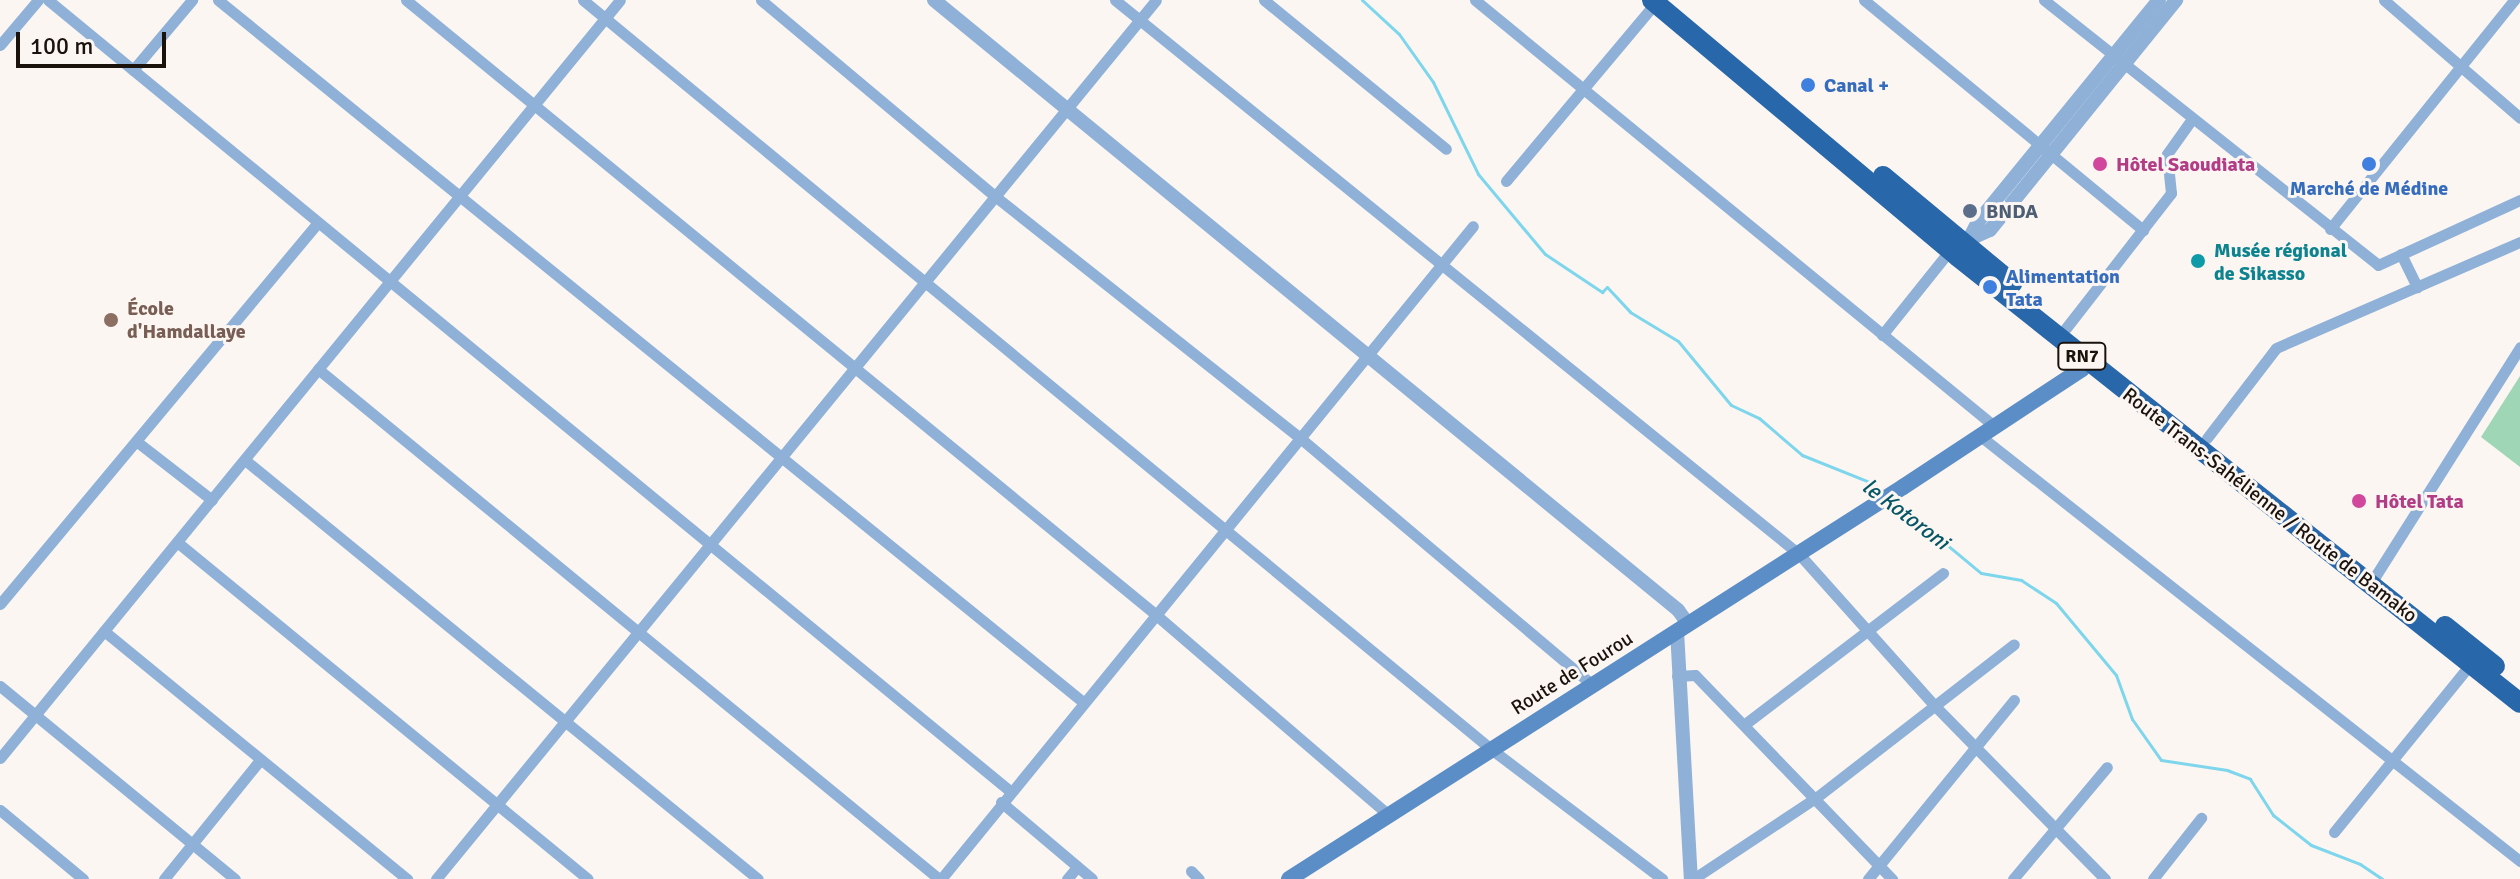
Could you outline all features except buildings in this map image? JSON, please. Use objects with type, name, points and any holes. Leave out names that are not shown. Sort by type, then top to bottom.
[{"type":"highway","name":"Route Trans-Sahélienne / Route de Bamako","points":[[1659,1],[2066,328],[2092,357],[2207,438],[2475,659],[2520,703]]},
{"type":"highway","name":"Route Trans-Sahélienne / Route de Bamako","points":[[1961,246],[2092,357],[2375,578]]},
{"type":"highway","name":"Route Trans-Sahélienne / Route de Bamako","points":[[2475,659],[2520,686]]},
{"type":"main road","name":"Route de Fourou","points":[[1298,877],[1591,684],[1903,487],[2092,357]]},
{"type":"street","points":[[0,45],[38,0]]},
{"type":"street","points":[[48,0],[1010,791]]},
{"type":"street","points":[[133,70],[192,0]]},
{"type":"street","points":[[218,0],[462,193],[780,460],[1083,702]]},
{"type":"street","points":[[406,0],[1155,614],[1389,815]]},
{"type":"street","points":[[583,0],[1227,528],[1491,749],[1662,879]]},
{"type":"street","points":[[0,758],[620,0]]},
{"type":"street","points":[[761,0],[996,197],[1299,437],[1591,684]]},
{"type":"street","points":[[934,0],[1678,610],[1682,627],[1677,676],[1692,879],[1817,797],[2014,644]]},
{"type":"street","points":[[1115,0],[1799,554],[1936,707],[2105,879]]},
{"type":"street","points":[[436,879],[709,544],[857,369],[1156,0]]},
{"type":"street","points":[[1264,0],[1446,149]]},
{"type":"street","points":[[1475,0],[1882,335],[1986,430],[2390,762],[2520,861]]},
{"type":"street","points":[[1864,0],[2143,230]]},
{"type":"street","points":[[2044,0],[2378,265],[2520,200]]},
{"type":"street","points":[[2118,61],[2159,0]]},
{"type":"street","points":[[1882,335],[1961,246],[1990,230],[2045,151],[2118,61],[2176,0]]},
{"type":"street","points":[[2384,0],[2520,118]]},
{"type":"street","points":[[2330,229],[2514,0]]},
{"type":"street","points":[[1506,181],[1659,1]]},
{"type":"street","points":[[2066,328],[2171,193],[2167,154],[2192,119]]},
{"type":"street","points":[[0,604],[317,223]]},
{"type":"street","points":[[318,369],[940,879],[1473,226]]},
{"type":"street","points":[[2207,438],[2276,348],[2520,242]]},
{"type":"street","points":[[2401,254],[2417,287]]},
{"type":"street","points":[[2375,578],[2520,347]]},
{"type":"street","points":[[136,441],[212,500]]},
{"type":"street","points":[[245,460],[758,879]]},
{"type":"street","points":[[177,542],[588,879]]},
{"type":"street","points":[[1745,724],[1943,573]]},
{"type":"street","points":[[104,631],[407,879]]},
{"type":"street","points":[[2334,832],[2475,659]]},
{"type":"street","points":[[1677,676],[1695,675],[1817,797],[1892,879]]},
{"type":"street","points":[[0,686],[235,879]]},
{"type":"street","points":[[1868,879],[2014,700]]},
{"type":"street","points":[[164,879],[260,760]]},
{"type":"street","points":[[2013,879],[2107,767]]},
{"type":"street","points":[[1001,802],[1092,879]]},
{"type":"street","points":[[0,810],[83,879]]},
{"type":"street","points":[[2153,879],[2201,818]]},
{"type":"street","points":[[1067,879],[1077,867]]},
{"type":"green space","points":[[2520,376],[2520,467],[2481,437]]},
{"type":"waterway","name":"le Kotoroni","points":[[1362,0],[1399,34],[1433,82],[1478,174],[1545,254],[1602,292],[1607,287],[1630,312],[1678,341],[1731,405],[1759,418],[1802,455],[1872,483],[1884,492]]},
{"type":"waterway","name":"le Kotoroni","points":[[1893,500],[1981,573],[2021,580],[2056,603],[2116,675],[2132,719],[2161,760],[2227,770],[2250,779],[2273,815],[2311,845],[2360,864],[2382,879]]},
{"type":"place","name":"Canal +","points":[[1808,85]]},
{"type":"place","name":"Hôtel Saoudiata","points":[[2100,164]]},
{"type":"place","name":"Marché de Médine","points":[[2369,164]]},
{"type":"place","name":"BNDA","points":[[1970,211]]},
{"type":"place","name":"Musée régional de Sikasso","points":[[2198,261]]},
{"type":"place","name":"Alimentation Tata","points":[[1990,287]]},
{"type":"place","name":"École d'Hamdallaye","points":[[111,320]]},
{"type":"place","name":"Hôtel Tata","points":[[2359,501]]}]
